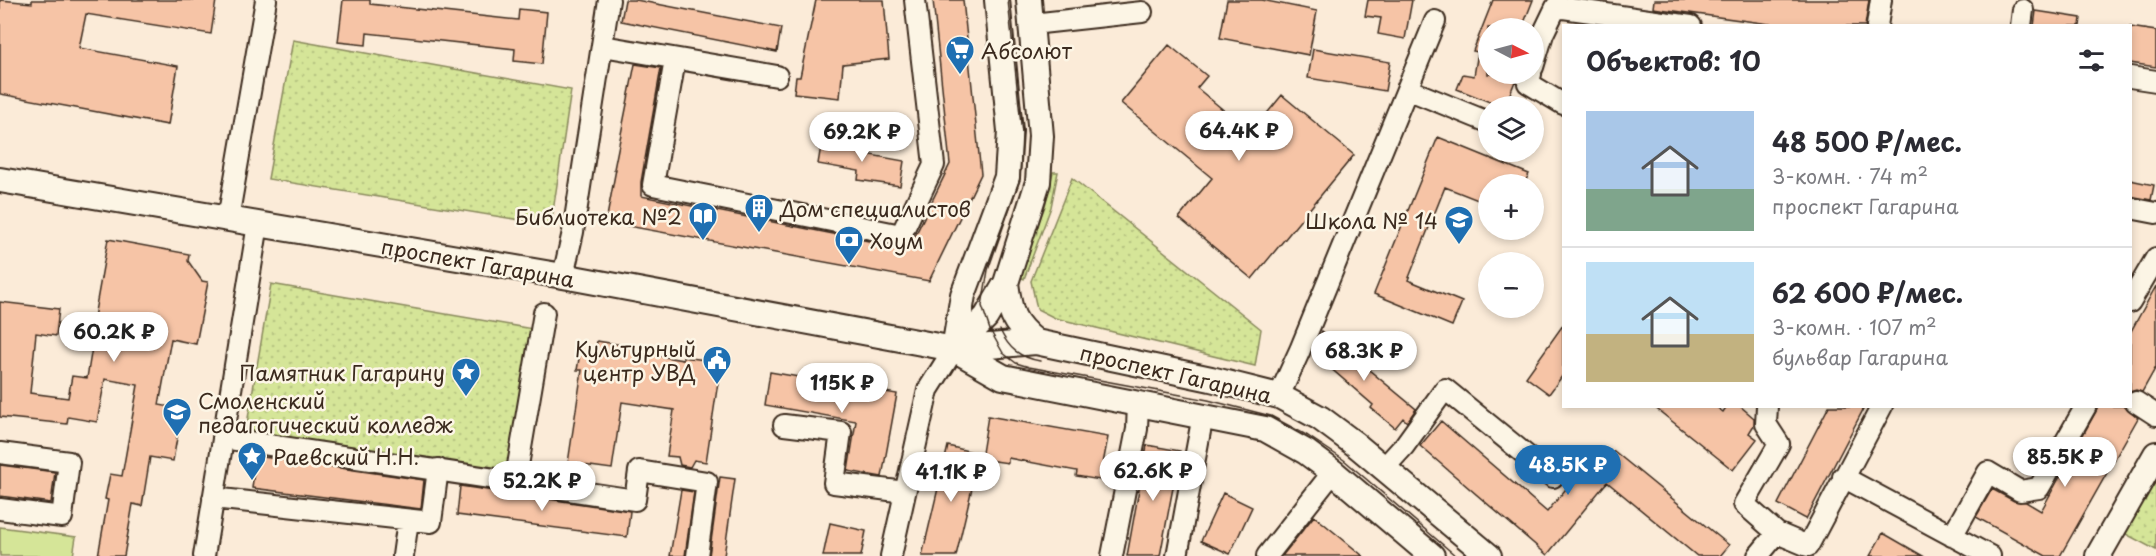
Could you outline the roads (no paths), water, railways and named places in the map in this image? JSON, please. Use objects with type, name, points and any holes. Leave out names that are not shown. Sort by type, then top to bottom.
[{"type":"main road","points":[[954,349],[963,295],[1006,177],[1010,131],[998,0]]},
{"type":"main road","points":[[954,349],[986,317],[1006,283],[1038,182],[1041,136],[1029,0]]},
{"type":"main road","name":"проспект Гагарина","points":[[0,180],[563,276],[954,349],[1036,342],[1280,396],[1320,418],[1489,556]]},
{"type":"main road","points":[[1006,283],[1009,307],[1019,329],[1036,342]]},
{"type":"main road","name":"проспект Гагарина","points":[[954,349],[1003,377],[1265,429],[1306,452],[1333,472],[1432,556]]},
{"type":"main road","points":[[2098,556],[2156,454]]},
{"type":"street","points":[[228,219],[266,0]]},
{"type":"street","points":[[563,276],[573,232],[609,0]]},
{"type":"street","points":[[675,60],[653,185],[901,235],[934,165],[915,0]]},
{"type":"street","points":[[1877,24],[1881,0]]},
{"type":"street","points":[[1544,32],[1556,7],[1677,24]]},
{"type":"street","points":[[1032,24],[1142,12]]},
{"type":"street","points":[[1280,396],[1435,21]]},
{"type":"street","points":[[603,46],[777,76]]},
{"type":"street","points":[[2132,77],[2156,81]]},
{"type":"street","points":[[1530,84],[1562,103]]},
{"type":"street","points":[[1407,89],[1478,118]]},
{"type":"street","points":[[2132,208],[2156,213]]},
{"type":"street","points":[[204,556],[258,224]]},
{"type":"street","points":[[2132,299],[2156,258]]},
{"type":"street","points":[[514,483],[543,314]]},
{"type":"street","points":[[891,556],[928,390],[954,349]]},
{"type":"street","points":[[1384,468],[1404,446],[1445,389],[1553,477]]},
{"type":"street","points":[[2136,402],[2156,414]]},
{"type":"street","points":[[1112,556],[1137,429],[1138,403]]},
{"type":"street","points":[[1767,408],[1766,424],[1779,444],[1744,504],[1777,533],[1808,546],[1881,408]]},
{"type":"street","points":[[1952,536],[1988,472],[2020,491],[2040,488],[2085,408]]},
{"type":"street","points":[[1177,556],[1203,415]]},
{"type":"street","points":[[784,425],[841,432],[834,483],[905,492]]},
{"type":"street","points":[[223,438],[635,500],[639,471],[707,482],[697,556]]},
{"type":"street","points":[[0,453],[69,462],[62,517],[0,509]]},
{"type":"street","points":[[213,498],[431,522],[438,470]]},
{"type":"street","points":[[1267,556],[1333,472]]},
{"type":"street","points":[[1843,477],[1990,556]]},
{"type":"street","points":[[403,556],[408,520]]},
{"type":"street","points":[[1758,556],[1777,533]]},
{"type":"tram line","points":[[1008,0],[1022,134],[1020,179],[988,270],[982,306],[990,330],[1003,353],[1016,363],[1029,367],[1208,400],[1271,416],[1308,436],[1344,460],[1456,556]]},
{"type":"tram line","points":[[1000,330],[1015,351],[1040,361]]},
{"type":"place","name":"Абсолют","points":[[960,76]]},
{"type":"place","name":"Дом специалистов","points":[[759,234]]},
{"type":"place","name":"Библиотека №2","points":[[703,242]]},
{"type":"place","name":"Школа № 14","points":[[1459,246]]},
{"type":"place","name":"Хоум","points":[[849,266]]},
{"type":"place","name":"Культурный центр УВД","points":[[717,386]]},
{"type":"place","name":"Памятник Гагарину","points":[[466,398]]},
{"type":"place","name":"Смоленский педагогический колледж","points":[[177,438]]},
{"type":"place","name":"Раевский Н.Н.","points":[[252,482]]}]
